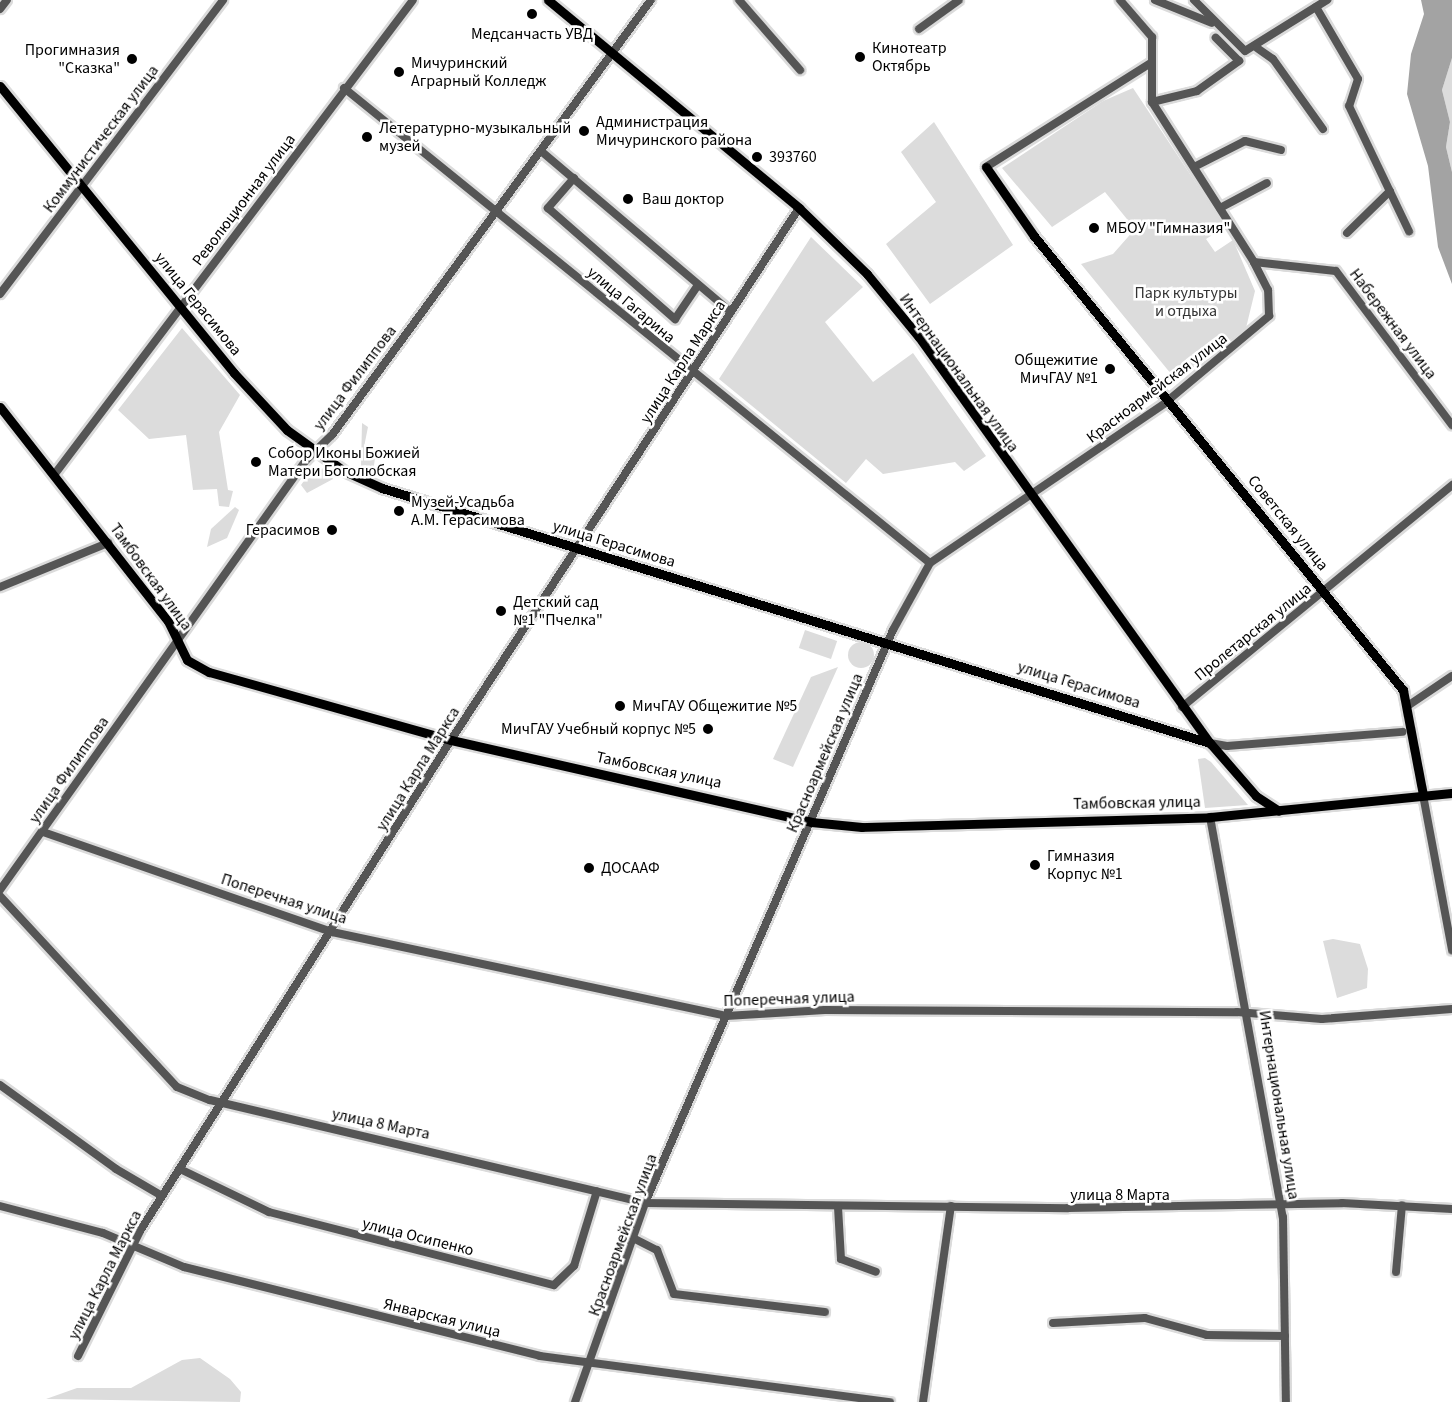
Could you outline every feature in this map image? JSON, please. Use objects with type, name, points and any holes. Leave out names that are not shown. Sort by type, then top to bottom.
[{"type":"main road","name":"Интернациональная улица","points":[[548,0],[611,56],[799,208],[867,274],[919,338],[1029,498],[1210,743]]},
{"type":"main road","name":"улица Герасимова","points":[[0,86],[234,373],[312,452],[382,488],[1210,743]]},
{"type":"main road","name":"Советская улица","points":[[986,167],[1034,236],[1324,591],[1409,705],[1423,795]]},
{"type":"main road","name":"Тамбовская улица","points":[[0,407],[108,543],[180,641],[187,660],[209,672],[451,740],[811,822],[862,827],[1210,817],[1452,793]]},
{"type":"main road","points":[[1210,743],[1256,796],[1279,811]]},
{"type":"street","points":[[0,9],[7,0]]},
{"type":"street","name":"Коммунистическая улица","points":[[0,294],[223,0]]},
{"type":"street","name":"Революционная улица","points":[[54,474],[344,88],[413,0]]},
{"type":"street","name":"улица Филиппова","points":[[0,890],[180,641],[312,452],[332,435],[651,0]]},
{"type":"street","points":[[739,0],[800,70]]},
{"type":"street","points":[[919,29],[960,0]]},
{"type":"street","points":[[1120,0],[1152,36],[1152,102],[1254,262]]},
{"type":"street","points":[[1155,0],[1215,25]]},
{"type":"street","points":[[1194,0],[1215,25],[1245,51],[1257,48],[1327,0]]},
{"type":"street","points":[[1316,7],[1358,80],[1349,106],[1408,231]]},
{"type":"street","points":[[1152,102],[1197,91],[1239,62],[1216,38]]},
{"type":"street","points":[[1257,48],[1273,59],[1323,129]]},
{"type":"street","points":[[986,167],[1152,62]]},
{"type":"street","name":"улица Гагарина","points":[[344,88],[930,563]]},
{"type":"street","points":[[1194,167],[1245,141],[1281,150]]},
{"type":"street","points":[[541,151],[731,312]]},
{"type":"street","points":[[573,178],[548,208],[675,319],[698,285]]},
{"type":"street","points":[[1220,208],[1267,183]]},
{"type":"street","points":[[1347,233],[1390,191]]},
{"type":"street","name":"улица Карла Маркса","points":[[78,1356],[134,1245],[162,1196],[332,932],[451,740],[579,549],[799,208]]},
{"type":"street","name":"Красноармейская улица","points":[[575,1402],[592,1362],[645,1203],[888,642],[930,563],[1029,498],[1169,399],[1269,316],[1268,290],[1254,262]]},
{"type":"street","name":"Набережная улица","points":[[1254,262],[1267,267],[1322,266],[1336,272],[1452,425]]},
{"type":"street","name":"Пролетарская улица","points":[[1182,707],[1452,485]]},
{"type":"street","points":[[0,587],[108,543]]},
{"type":"street","points":[[1409,705],[1452,676]]},
{"type":"street","points":[[1210,743],[1227,746],[1402,732]]},
{"type":"street","name":"Советская улица","points":[[1423,795],[1452,950]]},
{"type":"street","name":"Интернациональная улица","points":[[1210,817],[1249,1015],[1279,1205],[1286,1402]]},
{"type":"street","name":"Поперечная улица","points":[[43,832],[332,932],[726,1016],[825,1010],[1249,1015],[1383,1019],[1452,1009]]},
{"type":"street","name":"улица 8 Марта","points":[[0,896],[165,1078],[222,1103],[645,1203],[838,1207],[1402,1205],[1452,1209]]},
{"type":"street","points":[[0,1084],[116,1170],[162,1196]]},
{"type":"street","name":"улица Осипенко","points":[[180,1169],[268,1212],[554,1285],[574,1266],[597,1191]]},
{"type":"street","points":[[1396,1272],[1402,1205]]},
{"type":"street","name":"Январская улица","points":[[0,1206],[134,1245],[207,1273],[474,1341],[592,1362],[890,1402]]},
{"type":"street","points":[[923,1402],[951,1206]]},
{"type":"street","points":[[838,1207],[841,1259],[876,1272]]},
{"type":"street","points":[[633,1238],[657,1250],[674,1294],[825,1312]]},
{"type":"street","points":[[1053,1323],[1145,1318],[1207,1335],[1285,1336]]},
{"type":"green space","points":[[1452,58],[1452,172],[1446,147],[1450,122],[1442,90]]},
{"type":"green space","name":"Парк культуры и отдыха","points":[[1133,88],[1225,227],[1206,239],[1215,252],[1233,240],[1255,291],[1246,328],[1176,380],[1081,264],[1113,254],[1135,229],[1105,192],[1052,227],[1002,168],[1103,101]]},
{"type":"green space","points":[[934,122],[1013,245],[930,304],[886,244],[936,202],[901,152]]},
{"type":"green space","points":[[811,237],[863,287],[825,322],[873,382],[913,353],[986,456],[964,471],[955,462],[883,474],[866,459],[846,483],[719,379]]},
{"type":"green space","points":[[182,328],[240,395],[219,432],[228,490],[233,491],[229,507],[219,506],[217,489],[193,490],[186,435],[149,439],[118,410]]},
{"type":"green space","points":[[362,423],[368,427],[364,447],[375,458],[373,473],[361,466]]},
{"type":"green space","points":[[326,468],[333,479],[307,493],[301,485],[312,470]]},
{"type":"green space","points":[[235,507],[239,510],[227,538],[207,547],[211,529]]},
{"type":"green space","points":[[805,630],[837,641],[831,659],[799,648]]},
{"type":"green space","points":[[861,642],[870,646],[874,655],[870,664],[861,668],[852,664],[848,655],[852,646]]},
{"type":"green space","points":[[838,667],[793,767],[773,759],[811,677]]},
{"type":"green space","points":[[1205,758],[1248,805],[1205,808],[1198,759]]},
{"type":"green space","points":[[1333,939],[1360,944],[1368,969],[1367,988],[1337,998],[1323,941]]},
{"type":"green space","points":[[200,1358],[230,1379],[241,1392],[240,1402],[46,1399],[77,1388],[131,1388],[182,1360]]},
{"type":"shaded area","points":[[1421,0],[1452,0],[1452,58],[1442,90],[1450,122],[1446,147],[1452,172],[1452,284],[1438,247],[1428,166],[1407,94],[1411,54],[1424,14]]},
{"type":"place","name":"Медсанчасть УВД","points":[[532,14]]},
{"type":"place","name":"Кинотеатр Октябрь","points":[[860,57]]},
{"type":"place","name":"Прогимназия \"Сказка\"","points":[[132,59]]},
{"type":"place","name":"Мичуринский Аграрный Колледж","points":[[399,72]]},
{"type":"place","name":"Администрация Мичуринского района","points":[[584,131]]},
{"type":"place","name":"Летературно-музыкальный музей","points":[[367,137]]},
{"type":"place","name":"393760","points":[[757,157]]},
{"type":"place","name":"Ваш доктор","points":[[628,199]]},
{"type":"place","name":"МБОУ \"Гимназия\"","points":[[1094,228]]},
{"type":"place","name":"Общежитие МичГАУ №1","points":[[1110,369]]},
{"type":"place","name":"Собор Иконы Божией Матери Боголюбская","points":[[256,462]]},
{"type":"place","name":"Музей-Усадьба А.М. Герасимова","points":[[399,511]]},
{"type":"place","name":"Герасимов","points":[[332,530]]},
{"type":"place","name":"Детский сад №1 \"Пчелка\"","points":[[501,611]]},
{"type":"place","name":"МичГАУ Общежитие №5","points":[[620,706]]},
{"type":"place","name":"МичГАУ Учебный корпус №5","points":[[708,729]]},
{"type":"place","name":"Гимназия Корпус №1","points":[[1035,865]]},
{"type":"place","name":"ДОСААФ","points":[[589,868]]}]
